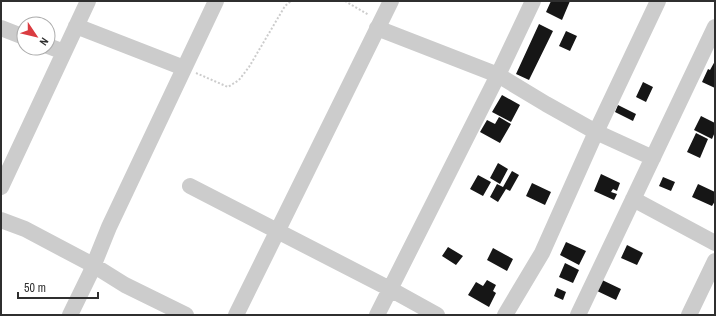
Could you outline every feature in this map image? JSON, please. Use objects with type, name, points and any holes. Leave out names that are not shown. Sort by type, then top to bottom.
[{"type":"street","points":[[1,187],[88,1]]},
{"type":"street","points":[[70,315],[109,227],[216,1]]},
{"type":"street","points":[[236,315],[391,1]]},
{"type":"street","points":[[377,315],[498,75],[533,1]]},
{"type":"street","points":[[505,315],[542,253],[596,132],[658,1]]},
{"type":"street","points":[[379,25],[498,75],[596,132],[652,158]]},
{"type":"street","points":[[76,26],[184,68]]},
{"type":"street","points":[[578,315],[715,27]]},
{"type":"street","points":[[1,28],[16,34]]},
{"type":"street","points":[[56,49],[64,52]]},
{"type":"street","points":[[190,186],[278,230],[437,315]]},
{"type":"street","points":[[633,199],[715,243]]},
{"type":"street","points":[[1,220],[25,229],[93,265],[125,285],[186,315]]},
{"type":"street","points":[[689,315],[715,261]]},
{"type":"path","points":[[184,68],[228,87],[239,80],[285,6],[291,1]]},
{"type":"path","points":[[345,1],[379,25]]},
{"type":"building","points":[[551,1],[570,1],[562,20],[546,12]]},
{"type":"building","points":[[539,24],[553,31],[529,80],[516,74]]},
{"type":"building","points":[[566,31],[577,36],[570,51],[559,46]]},
{"type":"building","points":[[715,61],[715,88],[702,82],[708,69],[710,70]]},
{"type":"building","points":[[643,82],[653,87],[646,102],[636,97]]},
{"type":"building","points":[[502,95],[520,105],[511,122],[492,112]]},
{"type":"building","points":[[618,105],[636,114],[633,121],[615,112]]},
{"type":"building","points":[[701,116],[715,123],[715,132],[712,139],[694,130]]},
{"type":"building","points":[[499,117],[511,124],[500,143],[480,132],[487,120],[495,124]]},
{"type":"building","points":[[696,133],[708,139],[700,158],[687,152]]},
{"type":"building","points":[[498,163],[508,169],[500,184],[490,178]]},
{"type":"building","points":[[512,171],[519,175],[510,191],[506,189],[498,202],[490,197],[497,184],[503,187]]},
{"type":"building","points":[[601,174],[620,183],[617,191],[613,189],[611,192],[617,194],[614,200],[594,191]]},
{"type":"building","points":[[478,175],[491,182],[483,196],[470,189]]},
{"type":"building","points":[[663,177],[675,182],[671,191],[659,186]]},
{"type":"building","points":[[532,183],[551,192],[545,205],[526,196]]},
{"type":"building","points":[[698,184],[715,192],[715,201],[712,206],[692,197]]},
{"type":"building","points":[[566,242],[586,251],[579,265],[560,255]]},
{"type":"building","points":[[627,245],[643,253],[637,265],[621,258]]},
{"type":"building","points":[[448,247],[463,256],[456,265],[442,256]]},
{"type":"building","points":[[493,248],[513,259],[507,271],[487,260]]},
{"type":"building","points":[[565,263],[579,270],[573,283],[559,277]]},
{"type":"building","points":[[600,279],[621,289],[616,300],[595,290]]},
{"type":"building","points":[[487,280],[496,285],[493,291],[496,293],[489,307],[468,295],[476,282],[483,286]]},
{"type":"building","points":[[557,288],[566,292],[563,300],[554,296]]}]
